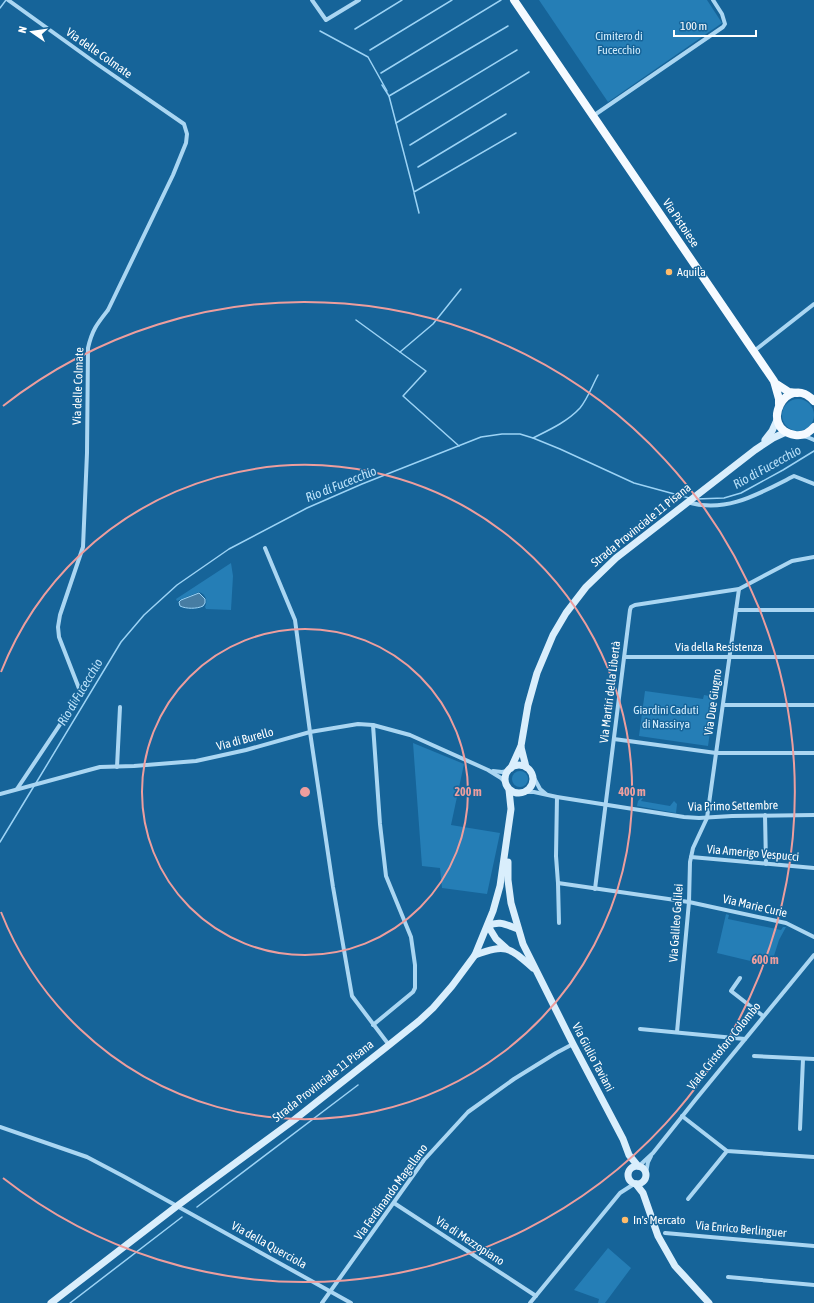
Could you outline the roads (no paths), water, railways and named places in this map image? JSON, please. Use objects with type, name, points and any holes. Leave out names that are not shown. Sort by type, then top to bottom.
[{"type":"main road","name":"Via Pistoiese","points":[[514,0],[775,383],[779,399],[777,420]]},
{"type":"main road","name":"Via Pistoiese","points":[[775,383],[789,392],[810,394]]},
{"type":"main road","points":[[779,404],[787,396],[797,393]]},
{"type":"main road","points":[[810,394],[814,401]]},
{"type":"main road","points":[[777,420],[786,432],[798,435],[807,433],[814,427]]},
{"type":"main road","name":"Strada Provinciale 11 Pisana","points":[[755,450],[772,431],[777,420]]},
{"type":"main road","name":"Strada Provinciale 11 Pisana","points":[[51,1303],[177,1206],[294,1120],[389,1045],[433,1008],[452,986],[475,955],[493,911],[500,886],[512,809],[505,777],[521,746],[528,705],[537,673],[553,635],[566,613],[586,587],[616,558],[755,450],[773,438],[786,432]]},
{"type":"main road","name":"Strada Provinciale 11 Pisana","points":[[512,809],[518,797],[530,788],[533,783],[532,774],[526,767],[521,746]]},
{"type":"main road","points":[[509,770],[518,765],[526,767]]},
{"type":"main road","points":[[509,790],[515,793],[525,792]]},
{"type":"main road","name":"Via Giulio Taviani","points":[[507,843],[508,880],[511,903],[523,944],[623,1139],[629,1155],[638,1166]]},
{"type":"main road","points":[[488,926],[494,923],[502,923],[518,929]]},
{"type":"main road","name":"Via Giulio Taviani","points":[[488,926],[496,939],[506,948],[517,954],[535,970]]},
{"type":"main road","points":[[475,955],[491,949],[506,948]]},
{"type":"main road","name":"Via Giulio Taviani","points":[[628,1172],[629,1155]]},
{"type":"main road","points":[[638,1166],[644,1169],[645,1176],[643,1193]]},
{"type":"main road","name":"Viale Cristoforo Colombo","points":[[628,1172],[631,1168],[638,1166]]},
{"type":"main road","points":[[628,1172],[629,1180],[643,1193],[658,1236],[675,1266],[709,1303]]},
{"type":"main road","points":[[635,1184],[641,1183],[645,1176]]},
{"type":"street","name":"Via delle Colmate","points":[[8,0],[96,64],[184,124],[187,134],[186,143],[173,175],[108,310],[96,325],[90,340],[88,348],[87,461],[83,547],[60,615],[58,627],[59,637],[80,691],[73,705],[17,789]]},
{"type":"street","points":[[312,0],[326,20],[359,0]]},
{"type":"street","points":[[593,117],[723,27],[725,24],[722,14],[713,0]]},
{"type":"street","points":[[754,352],[814,304]]},
{"type":"street","points":[[798,435],[814,440]]},
{"type":"street","points":[[685,504],[704,506],[727,505],[739,502],[794,476],[814,484]]},
{"type":"street","points":[[265,548],[295,620],[333,887],[352,996],[389,1045]]},
{"type":"street","points":[[739,589],[792,561],[812,557],[814,553]]},
{"type":"street","name":"Via Due Giugno","points":[[707,818],[739,589]]},
{"type":"street","name":"Via Martiri della Libertà","points":[[595,889],[630,610],[632,606],[739,589]]},
{"type":"street","points":[[736,610],[814,610]]},
{"type":"street","name":"Via della Resistenza","points":[[625,657],[814,657]]},
{"type":"street","points":[[722,705],[814,705]]},
{"type":"street","points":[[117,767],[120,708]]},
{"type":"street","name":"Via di Burello","points":[[0,794],[100,767],[190,761],[216,757],[310,732],[358,724],[373,725],[410,735],[488,770],[505,782]]},
{"type":"street","points":[[373,725],[380,824],[386,876],[411,937],[415,965],[415,988],[413,992],[373,1025]]},
{"type":"street","points":[[614,739],[716,754],[814,753]]},
{"type":"street","name":"Via di Burello","points":[[488,770],[502,772],[509,770]]},
{"type":"street","points":[[532,774],[540,789],[546,794]]},
{"type":"street","points":[[525,792],[546,794],[606,805]]},
{"type":"street","points":[[557,797],[556,856],[559,923]]},
{"type":"street","name":"Via Primo Settembre","points":[[606,805],[679,816],[707,818],[765,815],[814,815]]},
{"type":"street","points":[[765,815],[766,864]]},
{"type":"street","name":"Via Galileo Galilei","points":[[677,1032],[690,902],[691,857],[693,848],[707,818]]},
{"type":"street","name":"Via Amerigo Vespucci","points":[[691,857],[814,868]]},
{"type":"street","name":"Via Marie Curie","points":[[558,884],[690,902],[786,923],[814,937]]},
{"type":"street","name":"Viale Cristoforo Colombo","points":[[645,1176],[648,1162],[653,1153],[744,1039],[814,955]]},
{"type":"street","points":[[740,978],[731,991],[763,1016]]},
{"type":"street","points":[[640,1029],[744,1039]]},
{"type":"street","name":"Via Ferdinando Magellano","points":[[322,1303],[424,1160],[468,1112],[514,1079],[573,1044]]},
{"type":"street","points":[[754,1056],[814,1059]]},
{"type":"street","points":[[800,1129],[803,1059]]},
{"type":"street","points":[[682,1116],[727,1151],[814,1157]]},
{"type":"street","name":"Via della Querciola","points":[[0,1127],[87,1157],[124,1176],[351,1303]]},
{"type":"street","points":[[688,1199],[727,1151]]},
{"type":"street","name":"Viale Cristoforo Colombo","points":[[638,1166],[653,1153]]},
{"type":"street","points":[[530,1303],[620,1192],[635,1184]]},
{"type":"street","name":"Via di Mezzopiano","points":[[394,1203],[536,1296]]},
{"type":"street","name":"Via Enrico Berlinguer","points":[[665,1233],[814,1246]]},
{"type":"street","points":[[728,1277],[814,1285]]},
{"type":"waterway","points":[[0,8],[6,0]]},
{"type":"waterway","points":[[355,29],[402,0]]},
{"type":"waterway","points":[[370,50],[452,0]]},
{"type":"waterway","points":[[381,73],[501,0]]},
{"type":"waterway","points":[[389,96],[508,26]]},
{"type":"waterway","points":[[320,31],[368,57],[387,91]]},
{"type":"waterway","points":[[396,123],[517,50]]},
{"type":"waterway","points":[[410,145],[529,72]]},
{"type":"waterway","points":[[382,85],[389,96],[414,192],[516,133]]},
{"type":"waterway","points":[[418,167],[506,114]]},
{"type":"waterway","points":[[414,193],[419,213]]},
{"type":"waterway","points":[[400,352],[433,324],[461,289]]},
{"type":"waterway","points":[[356,320],[426,371],[403,396],[459,446]]},
{"type":"waterway","points":[[533,438],[558,425],[575,413],[585,400],[598,375]]},
{"type":"waterway","name":"Rio di Fucecchio","points":[[36,783],[121,642],[144,615],[177,585],[229,549],[307,508],[362,484],[481,437],[502,434],[520,434],[533,438],[634,483],[689,498]]},
{"type":"waterway","name":"Rio di Fucecchio","points":[[696,499],[724,498],[741,493],[814,451]]},
{"type":"waterway","name":"Rio di Fucecchio","points":[[0,842],[34,786]]},
{"type":"waterway","points":[[197,1207],[358,1085]]},
{"type":"waterway","points":[[70,1303],[182,1217]]},
{"type":"place","name":"Aquila","points":[[669,272]]},
{"type":"place","name":"In's Mercato","points":[[625,1220]]},
{"type":"park label","name":"Cimitero di Fucecchio","points":[[619,43]]},
{"type":"park label","name":"Giardini Caduti di Nassirya","points":[[666,717]]}]
